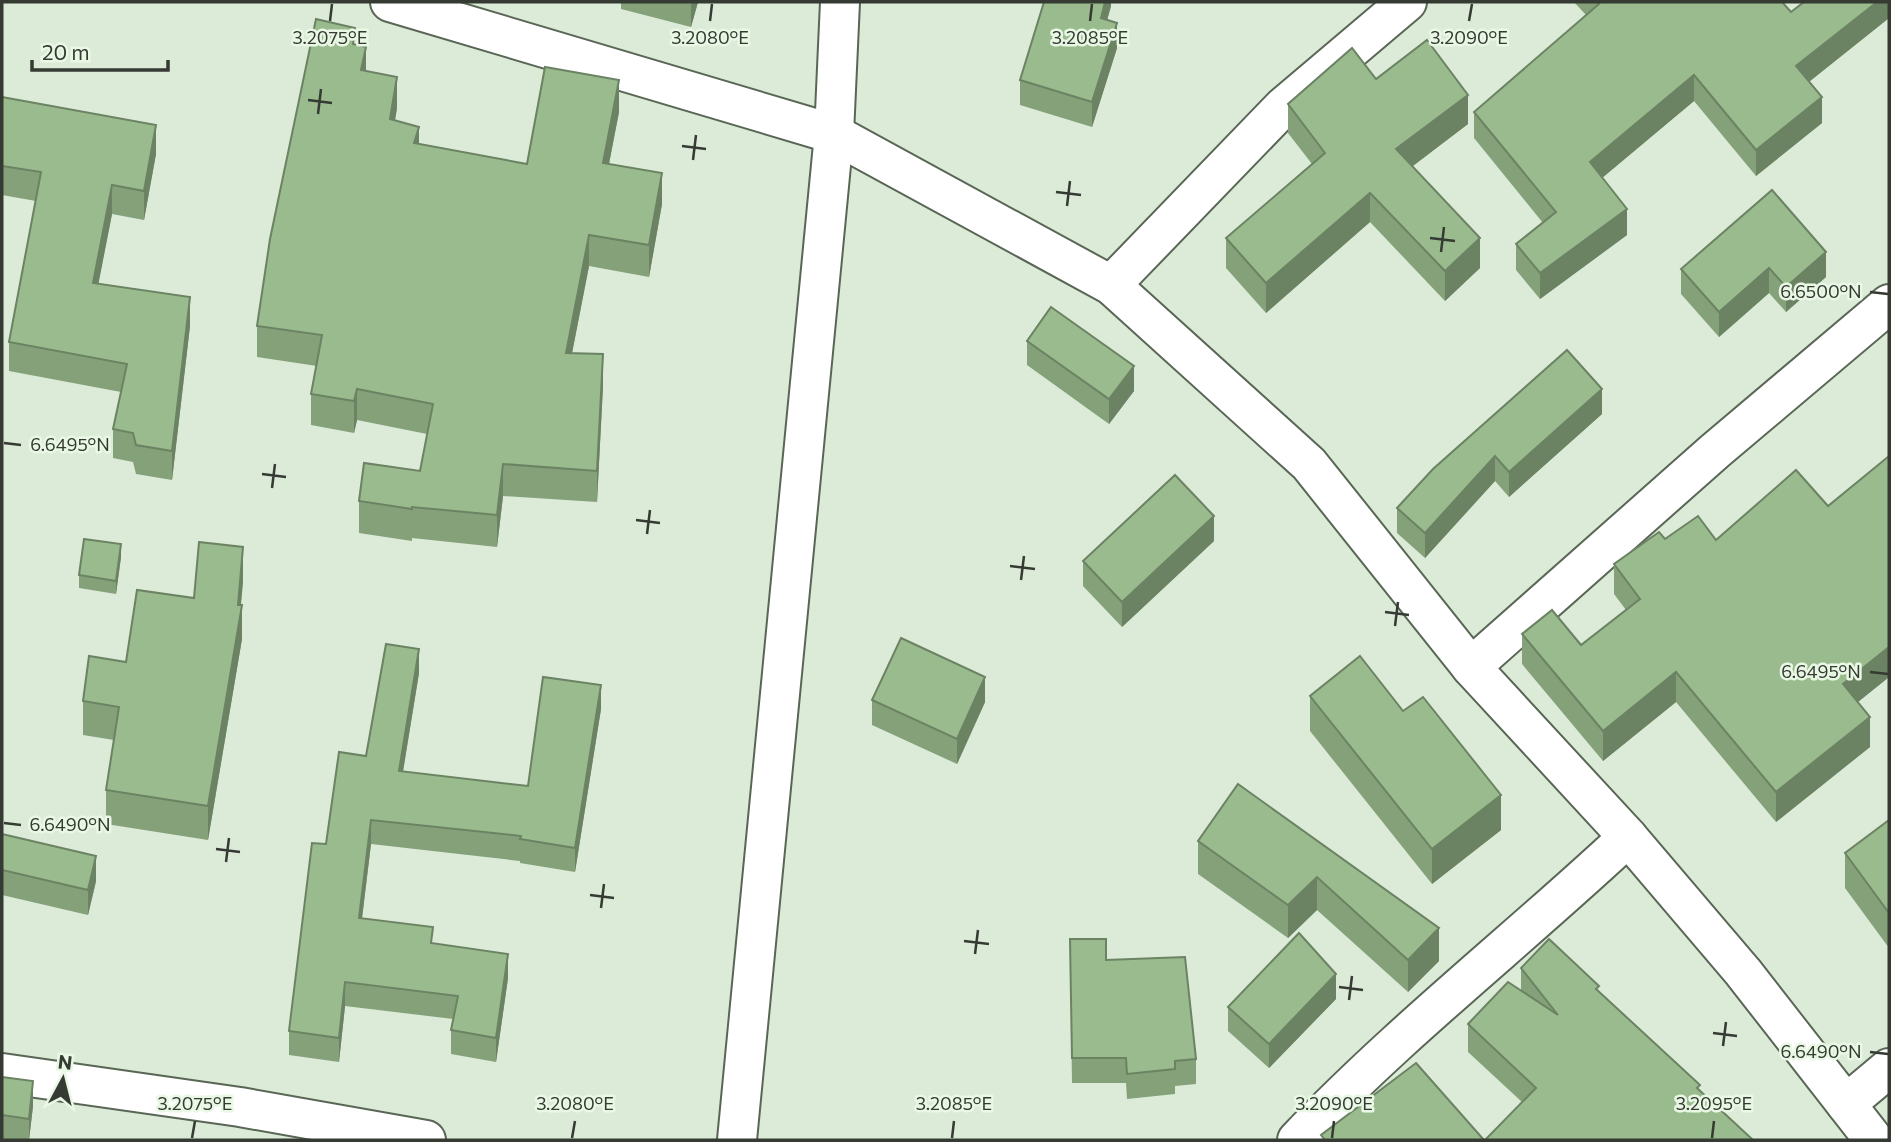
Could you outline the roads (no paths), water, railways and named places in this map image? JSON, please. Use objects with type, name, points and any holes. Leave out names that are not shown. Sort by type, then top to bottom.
[{"type":"street","points":[[390,2],[834,134],[1111,285],[1309,464],[1471,667],[1628,837],[1743,972],[1874,1140]]},
{"type":"street","points":[[737,1140],[834,134],[840,2]]},
{"type":"street","points":[[1111,285],[1283,107],[1407,2]]},
{"type":"street","points":[[1471,667],[1715,451],[1889,304]]},
{"type":"street","points":[[1297,1140],[1348,1087],[1533,925],[1628,837]]},
{"type":"street","points":[[1846,1104],[1889,1068]]},
{"type":"street","points":[[2,1073],[240,1107],[426,1140]]}]
